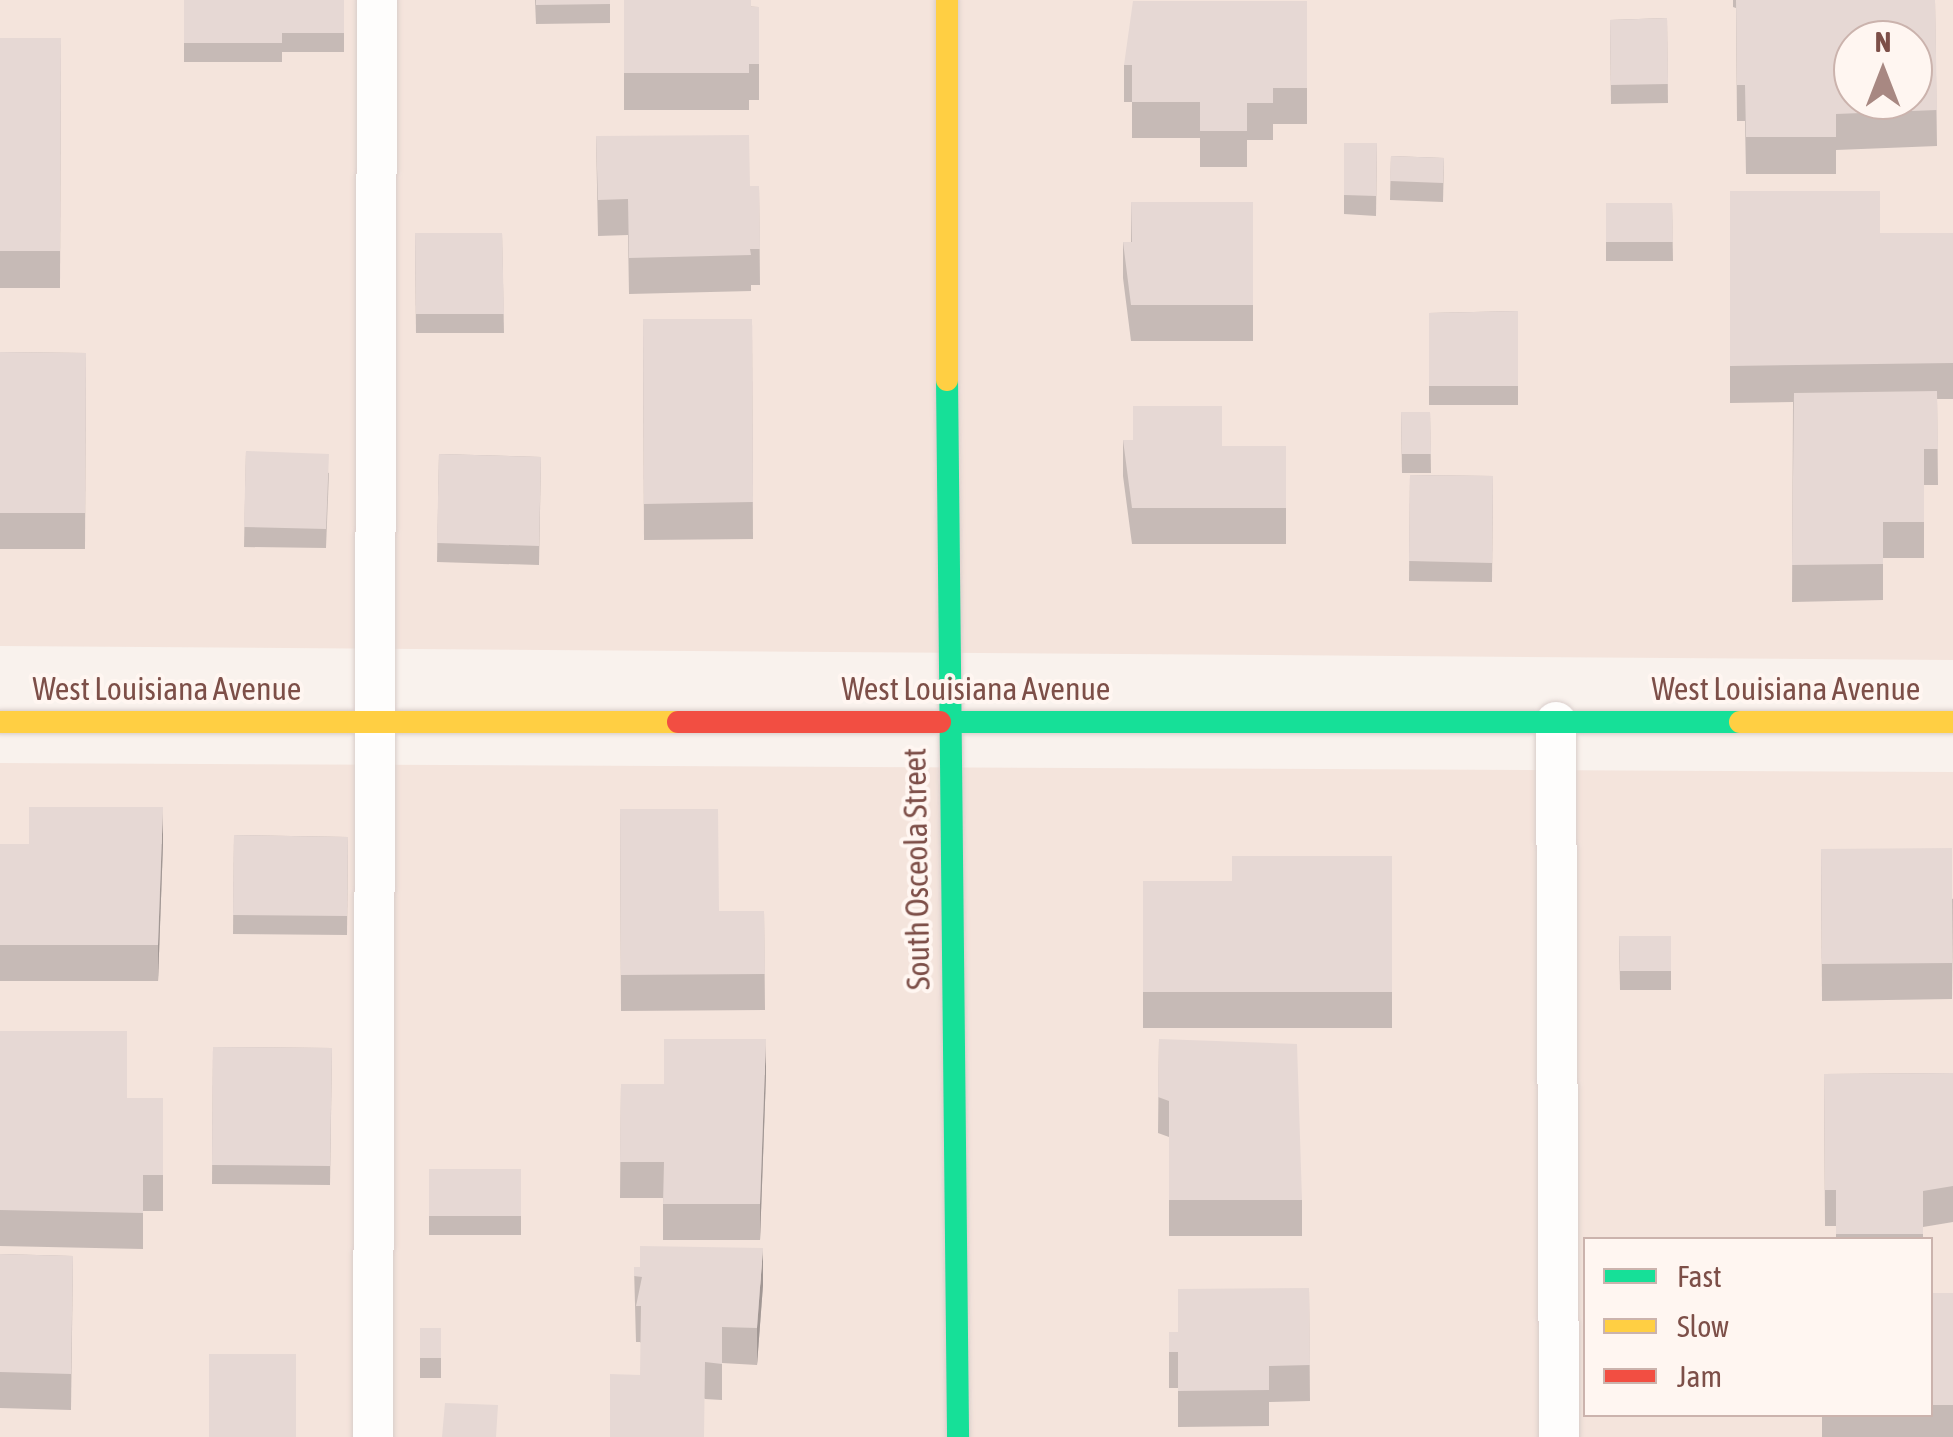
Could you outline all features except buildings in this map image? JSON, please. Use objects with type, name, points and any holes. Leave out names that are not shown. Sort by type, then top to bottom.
[{"type":"street","name":"South Osceola Street","points":[[947,0],[947,722],[958,1437]]},
{"type":"street","name":"West Louisiana Avenue","points":[[0,722],[1953,722]]},
{"type":"lane","points":[[373,1437],[377,0]]},
{"type":"lane","points":[[1556,722],[1559,1437]]},
{"type":"shaded area","points":[[0,0],[1953,0],[1953,660],[0,646]]},
{"type":"shaded area","points":[[0,763],[1953,772],[1953,1437],[0,1437]]},
{"type":"traffic: fast","points":[[947,380],[958,1437]]},
{"type":"traffic: fast","points":[[940,722],[1740,722]]},
{"type":"traffic: slow","points":[[947,0],[947,380]]},
{"type":"traffic: slow","points":[[0,722],[678,722]]},
{"type":"traffic: slow","points":[[1740,722],[1953,722]]},
{"type":"traffic: jam","points":[[678,722],[940,722]]}]
